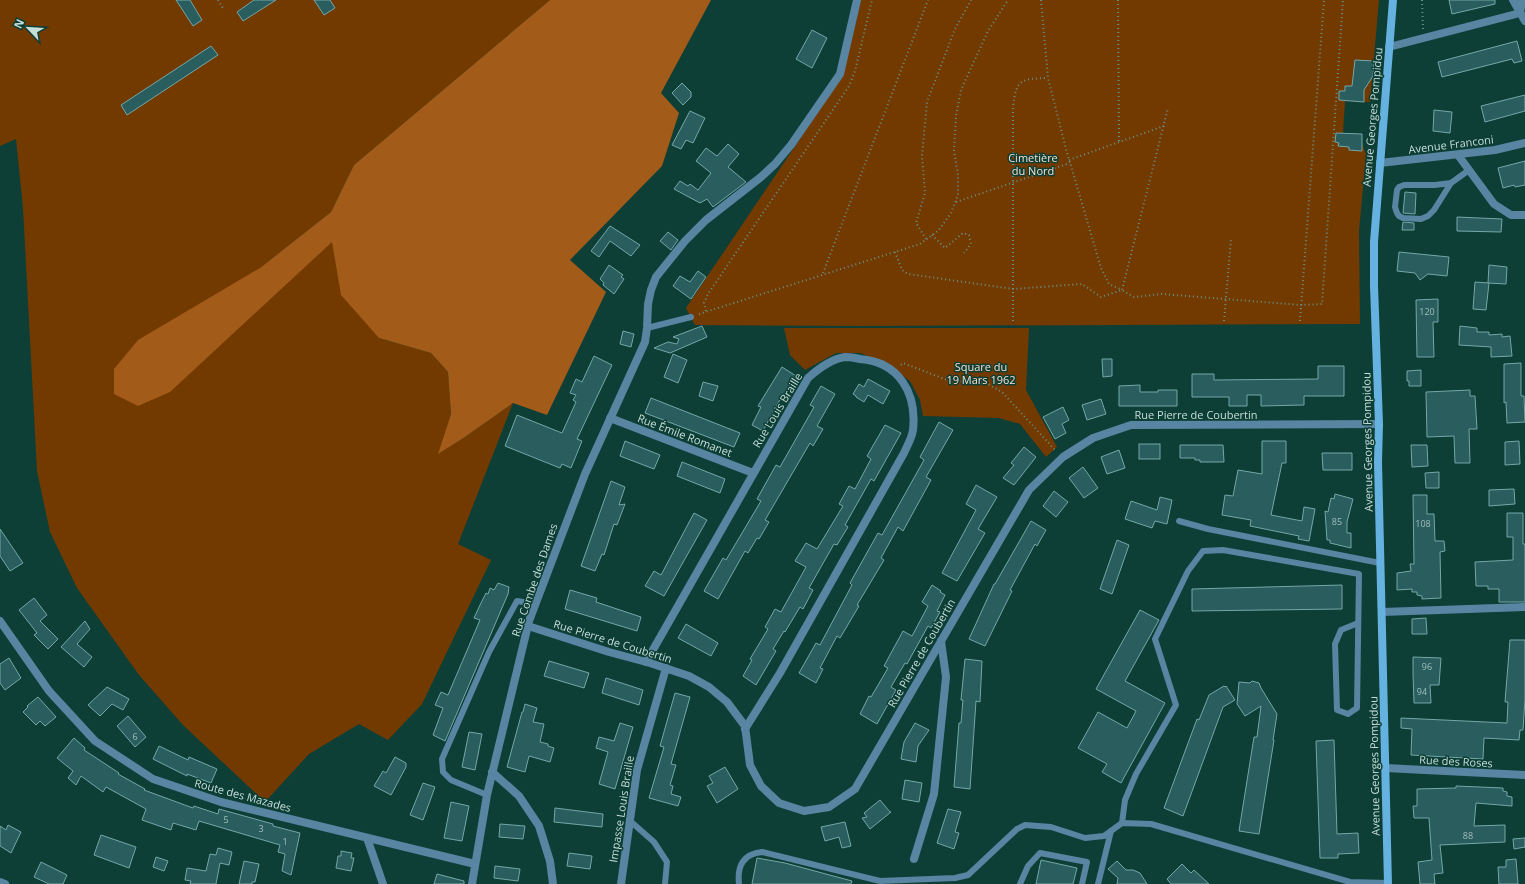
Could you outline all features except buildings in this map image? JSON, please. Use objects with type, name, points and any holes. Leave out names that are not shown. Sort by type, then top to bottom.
[{"type":"main road","name":"Avenue Georges Pompidou","points":[[1388,883],[1374,242],[1393,0]]},
{"type":"street","name":"Rue Combe des Dames","points":[[472,884],[487,795],[528,626],[585,474],[645,342],[648,304],[656,277],[685,241],[706,220],[761,177],[775,164],[791,145],[840,74],[857,0]]},
{"type":"street","points":[[1513,0],[1525,21]]},
{"type":"street","points":[[1520,13],[1522,0]]},
{"type":"street","points":[[1389,47],[1520,13]]},
{"type":"street","name":"Avenue Franconi","points":[[1380,164],[1495,150],[1525,143]]},
{"type":"street","points":[[1458,154],[1494,204],[1511,215],[1525,216]]},
{"type":"street","name":"Rue Louis Braille","points":[[646,662],[808,378],[822,366],[845,357],[871,360],[893,370],[906,385],[914,406],[913,432],[904,453],[799,639],[745,729]]},
{"type":"street","name":"Rue Émile Romanet","points":[[610,418],[753,473]]},
{"type":"street","name":"Rue Pierre de Coubertin","points":[[528,626],[609,652],[666,668],[689,676],[709,687],[727,702],[745,726],[750,765],[765,791],[779,803],[804,811],[829,807],[854,789],[1029,490],[1063,457],[1094,438],[1131,425],[1379,424]]},
{"type":"street","points":[[1382,612],[1525,607]]},
{"type":"street","name":"Route des Mazades","points":[[0,621],[49,691],[96,741],[153,779],[221,802],[475,864]]},
{"type":"street","points":[[914,859],[934,794],[946,677],[941,641]]},
{"type":"street","name":"Impasse Louis Braille","points":[[621,884],[637,770],[666,668]]},
{"type":"street","name":"Rue des Roses","points":[[1385,768],[1525,775]]},
{"type":"street","points":[[492,772],[519,796],[539,826],[550,861],[553,884]]},
{"type":"street","points":[[367,838],[383,884]]},
{"type":"street","points":[[0,882],[5,884]]},
{"type":"lane","points":[[1450,183],[1435,185],[1404,184],[1399,187],[1396,196],[1395,207],[1397,213],[1403,218],[1421,219],[1428,216],[1434,210],[1450,183],[1469,170]]},
{"type":"lane","points":[[647,328],[691,317]]},
{"type":"lane","points":[[1179,521],[1208,529],[1380,563]]},
{"type":"lane","points":[[1122,823],[1125,800],[1136,774],[1176,705],[1155,639],[1188,571],[1203,551],[1223,550],[1359,574],[1357,708],[1348,714],[1337,710],[1335,644],[1341,630],[1358,623]]},
{"type":"lane","points":[[487,795],[451,780],[443,772],[442,759],[489,652],[518,601],[535,604]]},
{"type":"lane","points":[[629,820],[654,842],[667,862],[665,884]]},
{"type":"lane","points":[[739,884],[739,868],[748,856],[753,853],[762,852],[880,882],[955,878],[968,875],[1017,828],[1026,825],[1052,827],[1085,838],[1104,836],[1122,823],[1151,824],[1350,882],[1388,883]]},
{"type":"lane","points":[[1098,884],[1111,831]]},
{"type":"lane","points":[[1020,884],[1028,866],[1040,853],[1087,862],[1082,884]]},
{"type":"path","points":[[218,0],[224,10]]},
{"type":"path","points":[[706,310],[704,304],[708,294],[849,86],[855,71],[872,0]]},
{"type":"path","points":[[822,274],[928,0]]},
{"type":"path","points":[[926,240],[916,223],[925,193],[922,156],[927,102],[955,29],[971,0]]},
{"type":"path","points":[[691,317],[706,310],[920,244],[939,230],[951,213],[958,195],[958,175],[954,151],[956,116],[961,90],[988,31],[1008,0]]},
{"type":"path","points":[[1041,0],[1048,78],[1101,268],[1109,284],[1134,297],[1162,294],[1301,305],[1322,304],[1343,0]]},
{"type":"path","points":[[1118,0],[1119,142]]},
{"type":"path","points":[[1300,322],[1324,0]]},
{"type":"path","points":[[1422,0],[1423,38]]},
{"type":"path","points":[[1013,321],[1012,182],[1014,93],[1020,84],[1025,80],[1048,78]]},
{"type":"path","points":[[1122,290],[1168,108]]},
{"type":"path","points":[[955,202],[1164,126]]},
{"type":"path","points":[[932,235],[945,248],[963,233],[969,235],[971,244],[964,253]]},
{"type":"path","points":[[1224,321],[1231,239]]},
{"type":"path","points":[[895,252],[902,270],[908,274],[1013,289],[1082,284],[1101,297],[1122,290]]},
{"type":"path","points":[[893,370],[903,363],[947,380],[988,384],[1002,392],[1063,457]]},
{"type":"green space","points":[[0,0],[550,0],[354,165],[331,212],[260,268],[269,300],[332,241],[379,338],[431,353],[448,372],[451,414],[439,453],[465,437],[513,403],[458,544],[491,560],[422,704],[388,740],[359,724],[309,754],[265,802],[183,725],[139,675],[77,588],[50,532],[37,471],[23,208],[16,139],[0,146]]},
{"type":"green space","name":"Cimetière du Nord","points":[[861,0],[1379,0],[1370,102],[1345,101],[1343,133],[1362,134],[1362,144],[1366,154],[1359,231],[1360,324],[862,326],[695,325],[686,308],[843,75]]},
{"type":"green space","name":"Square du 19 Mars 1962","points":[[784,328],[1029,328],[1026,390],[1057,447],[1046,457],[1020,424],[999,418],[923,416],[920,400],[910,381],[881,361],[860,353],[836,353],[805,370],[790,355]]},
{"type":"shaded area","points":[[550,0],[711,0],[661,93],[679,113],[662,166],[570,260],[606,292],[547,415],[513,403],[438,454],[451,414],[448,372],[431,353],[379,338],[341,295],[332,242],[170,392],[138,406],[114,394],[114,369],[138,340],[260,268],[331,212],[354,165]]}]
